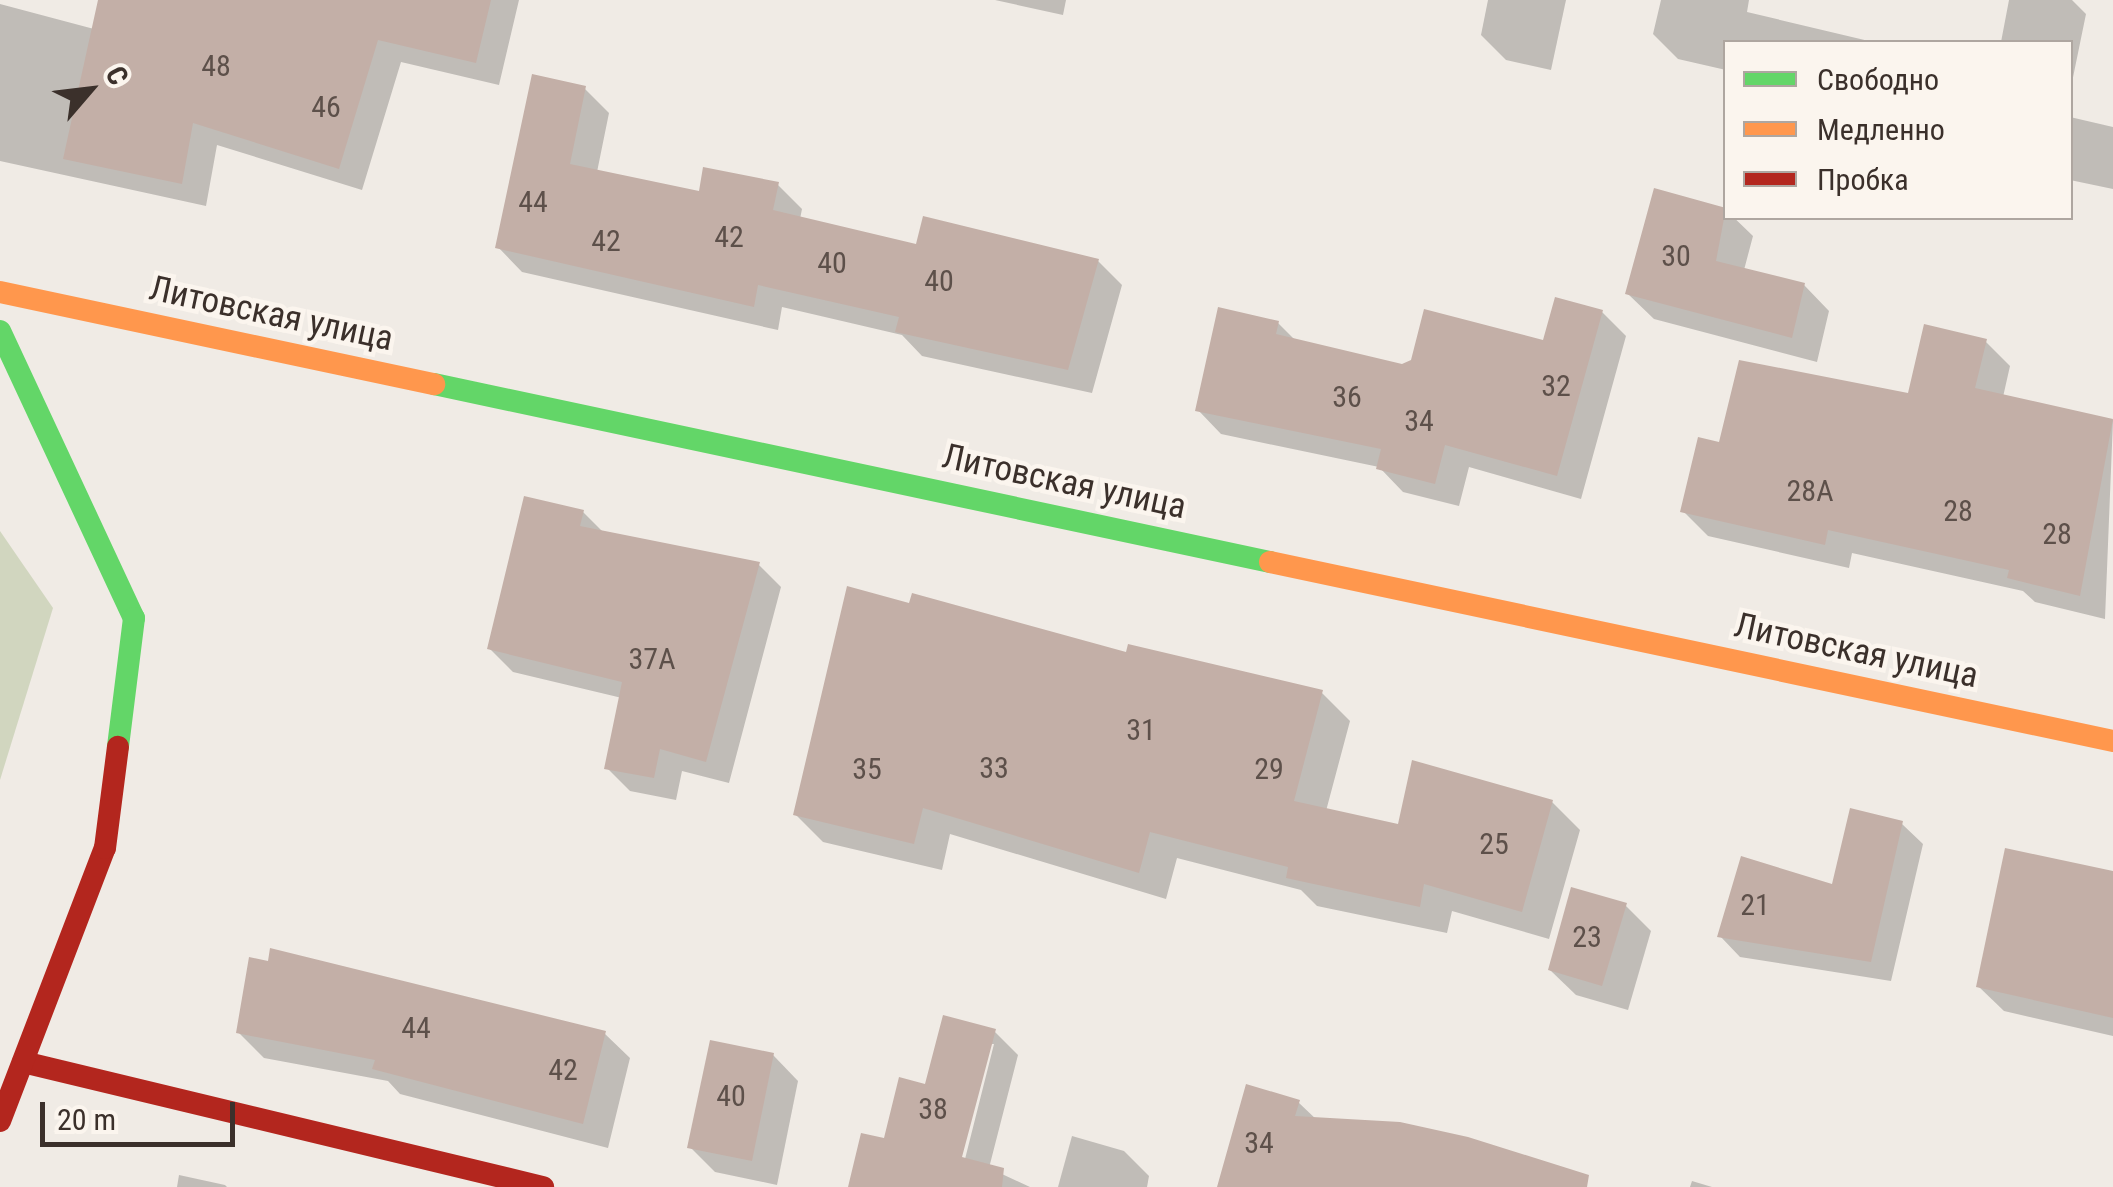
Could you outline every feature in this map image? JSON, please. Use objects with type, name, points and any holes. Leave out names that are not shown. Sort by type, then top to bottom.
[{"type":"street","name":"Литовская улица","points":[[0,292],[2113,741]]},
{"type":"street","points":[[0,330],[134,618],[105,848],[0,1121]]},
{"type":"street","points":[[22,1062],[543,1187]]},
{"type":"green space","points":[[0,531],[53,608],[0,780]]},
{"type":"building","points":[[98,0],[491,0],[476,63],[378,40],[339,169],[193,123],[182,184],[63,159]]},
{"type":"building","points":[[532,74],[586,86],[570,164],[699,191],[703,167],[779,182],[773,210],[916,244],[923,216],[1099,259],[1068,370],[895,332],[899,317],[758,285],[754,307],[495,248]]},
{"type":"building","points":[[1654,188],[1723,207],[1716,261],[1805,283],[1792,338],[1625,294]]},
{"type":"building","points":[[1555,297],[1603,310],[1557,476],[1445,445],[1435,484],[1376,469],[1381,449],[1195,411],[1218,307],[1279,321],[1276,334],[1402,364],[1411,360],[1424,309],[1543,340]]},
{"type":"building","points":[[1924,324],[1987,339],[1975,388],[2113,419],[2080,596],[2007,578],[2009,570],[1828,530],[1825,545],[1680,512],[1698,437],[1719,442],[1739,360],[1908,393]]},
{"type":"building","points":[[524,496],[584,510],[580,526],[760,562],[706,762],[660,749],[654,778],[604,769],[622,682],[487,649]]},
{"type":"building","points":[[847,586],[909,603],[912,593],[1126,652],[1128,644],[1323,690],[1294,801],[1398,824],[1412,760],[1553,800],[1522,912],[1424,884],[1420,907],[1286,878],[1288,867],[1150,832],[1139,873],[923,808],[914,844],[793,815]]},
{"type":"building","points":[[1850,808],[1903,821],[1871,962],[1717,937],[1741,856],[1832,884]]},
{"type":"building","points":[[2005,848],[2113,871],[2113,1018],[1976,987]]},
{"type":"building","points":[[1571,887],[1627,903],[1602,986],[1548,970]]},
{"type":"building","points":[[270,948],[606,1031],[583,1124],[372,1069],[375,1060],[236,1033],[249,957],[268,961]]},
{"type":"building","points":[[943,1015],[996,1029],[962,1157],[1004,1168],[1002,1187],[848,1187],[861,1133],[884,1138],[899,1077],[925,1084]]},
{"type":"building","points":[[710,1040],[774,1053],[752,1161],[687,1148]]},
{"type":"building","points":[[1246,1084],[1300,1100],[1295,1116],[1400,1122],[1468,1137],[1589,1175],[1587,1187],[1217,1187]]},
{"type":"traffic: fast","points":[[0,331],[134,618],[118,747]]},
{"type":"traffic: fast","points":[[434,384],[1270,562]]},
{"type":"traffic: slow","points":[[0,292],[434,384]]},
{"type":"traffic: slow","points":[[1270,562],[2113,741]]},
{"type":"traffic: jam","points":[[0,1121],[105,848],[118,747]]},
{"type":"traffic: jam","points":[[23,1062],[543,1187]]}]
